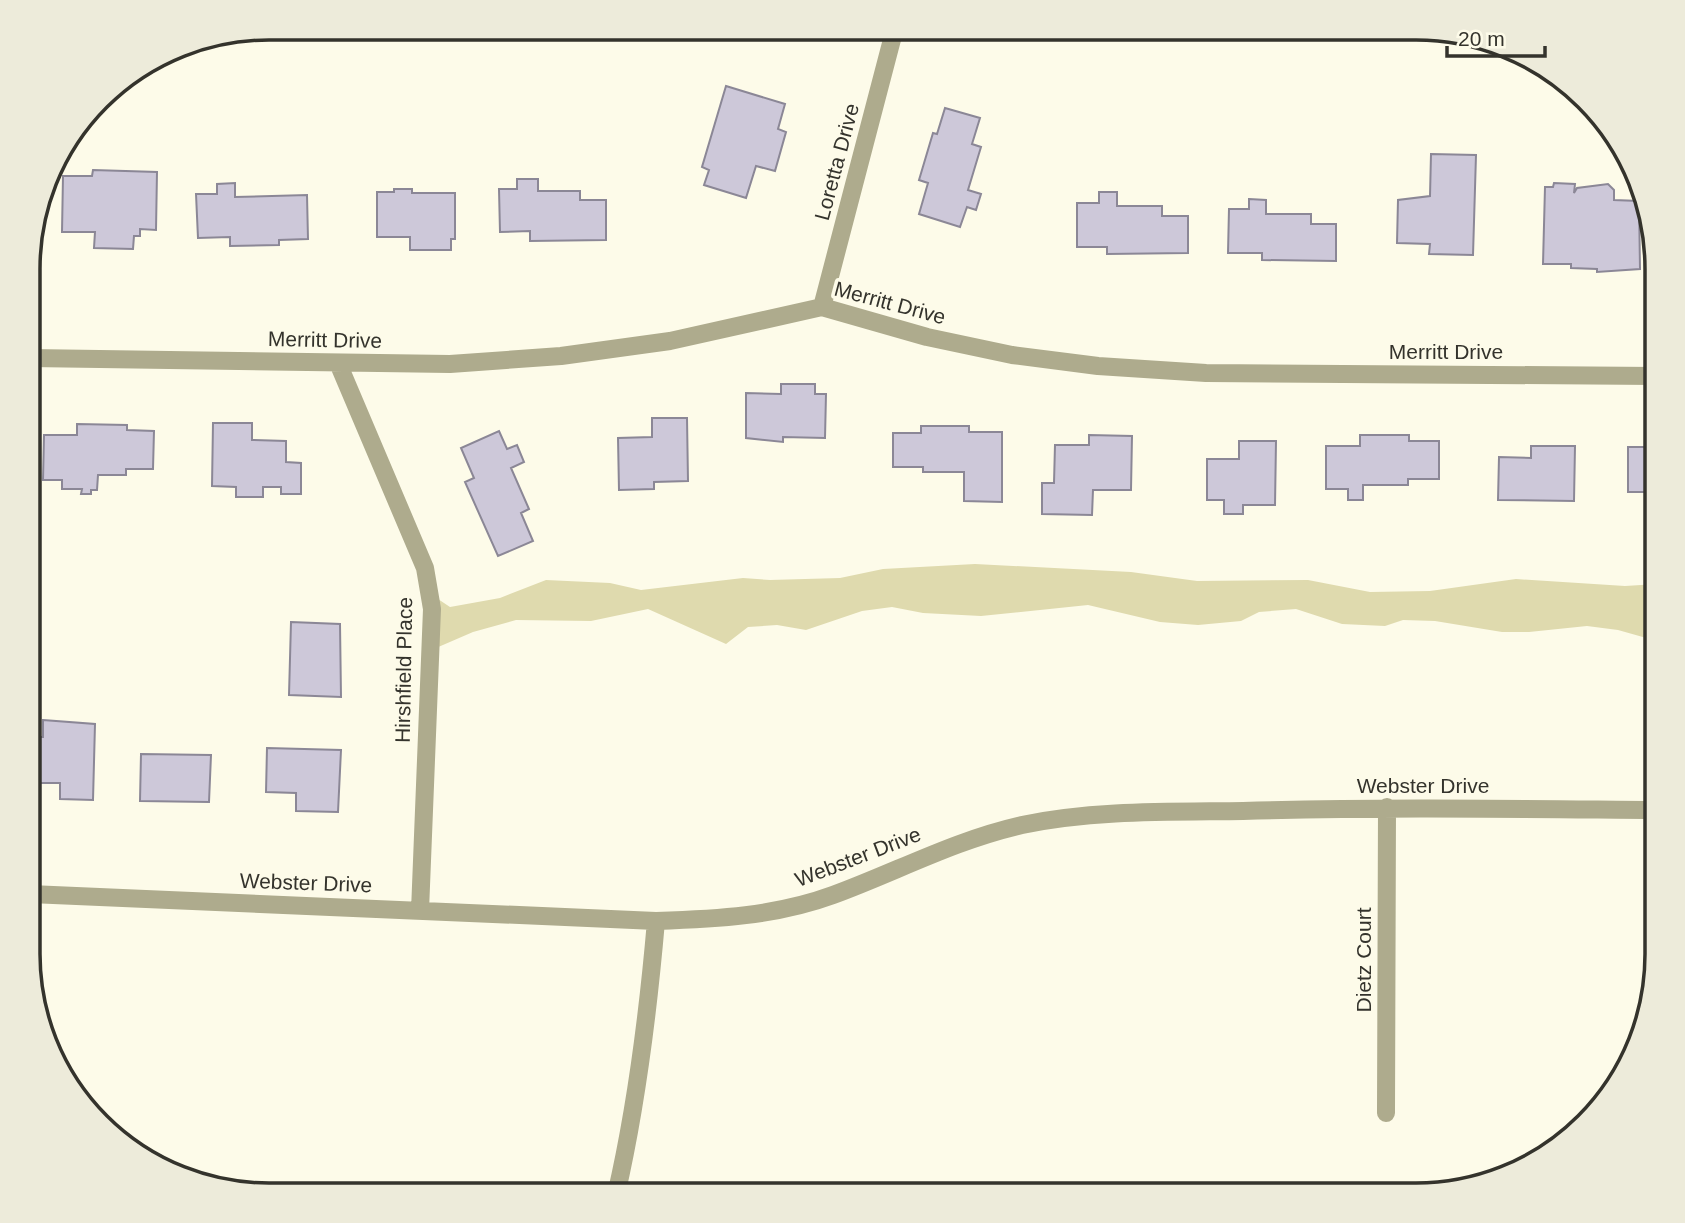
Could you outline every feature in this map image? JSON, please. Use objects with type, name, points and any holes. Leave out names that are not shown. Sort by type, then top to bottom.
[{"type":"street","name":"Loretta Drive","points":[[822,307],[892,41]]},
{"type":"street","name":"Merritt Drive","points":[[40,358],[450,364],[561,356],[670,341],[822,307],[927,338],[1012,355],[1098,366],[1206,373],[1644,376]]},
{"type":"street","name":"Hirshfield Place","points":[[338,363],[425,568],[432,609],[420,911]]},
{"type":"street","name":"Webster Drive","points":[[41,894],[656,920],[716,919],[775,911],[832,895],[955,844],[1022,825],[1091,815],[1387,807],[1644,810]]},
{"type":"street","name":"Dietz Court","points":[[1386,1113],[1387,807]]},
{"type":"street","points":[[619,1182],[633,1120],[645,1039],[656,920]]},
{"type":"shaded area","points":[[975,564],[1131,572],[1197,581],[1308,580],[1370,592],[1430,591],[1516,579],[1644,585],[1644,637],[1618,630],[1587,626],[1502,632],[1435,621],[1403,620],[1385,626],[1342,624],[1296,609],[1259,612],[1241,621],[1198,625],[1160,622],[1088,605],[981,616],[923,613],[892,607],[862,611],[806,630],[777,625],[748,627],[726,644],[648,609],[591,621],[516,620],[473,632],[436,648],[429,593],[450,607],[500,598],[546,580],[610,583],[641,590],[743,578],[840,578],[883,569]]},
{"type":"building","points":[[726,86],[785,104],[778,129],[786,132],[775,171],[756,166],[746,198],[704,185],[709,170],[702,167]]},
{"type":"building","points":[[945,108],[980,118],[972,144],[981,147],[968,190],[981,194],[976,210],[967,207],[960,227],[919,214],[928,183],[919,180],[933,133],[937,134]]},
{"type":"building","points":[[1431,154],[1476,155],[1473,255],[1429,254],[1430,244],[1397,243],[1398,200],[1430,196]]},
{"type":"building","points":[[93,170],[157,172],[156,230],[140,229],[140,236],[134,236],[133,249],[94,248],[95,232],[62,232],[63,176],[92,176]]},
{"type":"building","points":[[517,179],[538,179],[538,191],[580,191],[580,200],[606,200],[606,240],[530,241],[530,231],[500,232],[499,189],[517,189]]},
{"type":"building","points":[[235,183],[235,197],[307,195],[308,239],[279,240],[279,245],[230,246],[230,237],[198,238],[196,194],[217,194],[217,184]]},
{"type":"building","points":[[1554,183],[1575,184],[1574,193],[1577,188],[1608,184],[1614,190],[1614,200],[1634,201],[1639,221],[1640,269],[1597,272],[1597,269],[1571,268],[1571,264],[1543,264],[1545,187],[1553,187]]},
{"type":"building","points":[[394,189],[412,189],[412,193],[455,193],[455,239],[451,239],[451,250],[410,250],[410,237],[377,237],[377,192],[394,192]]},
{"type":"building","points":[[1099,192],[1117,192],[1117,206],[1162,206],[1162,216],[1188,216],[1188,253],[1107,254],[1107,247],[1077,247],[1077,203],[1099,203]]},
{"type":"building","points":[[1249,199],[1266,200],[1266,214],[1311,214],[1311,224],[1336,224],[1336,261],[1262,260],[1262,253],[1228,253],[1229,209],[1249,209]]},
{"type":"building","points":[[781,384],[815,384],[815,394],[826,394],[825,438],[783,437],[783,442],[746,438],[746,393],[781,394]]},
{"type":"building","points":[[652,418],[687,418],[688,481],[654,482],[654,489],[619,490],[618,438],[652,437]]},
{"type":"building","points":[[213,423],[252,423],[252,440],[286,441],[286,462],[301,463],[301,494],[281,494],[281,487],[263,487],[263,497],[236,497],[236,487],[212,486]]},
{"type":"building","points":[[77,424],[127,425],[127,430],[154,431],[153,469],[126,469],[126,475],[98,475],[97,490],[91,490],[91,494],[81,494],[82,489],[62,489],[62,480],[43,480],[44,435],[77,435]]},
{"type":"building","points":[[921,426],[969,426],[969,432],[1002,432],[1002,502],[964,501],[964,472],[923,472],[923,467],[893,467],[893,433],[921,433]]},
{"type":"building","points":[[499,431],[507,449],[517,445],[524,462],[511,468],[529,509],[521,513],[533,541],[498,556],[465,482],[474,478],[461,448]]},
{"type":"building","points":[[1089,435],[1132,436],[1131,490],[1093,490],[1092,515],[1042,514],[1042,483],[1054,483],[1055,445],[1089,445]]},
{"type":"building","points":[[1360,435],[1409,435],[1409,441],[1439,441],[1439,479],[1408,479],[1408,485],[1363,485],[1363,500],[1348,500],[1348,489],[1326,489],[1326,446],[1360,446]]},
{"type":"building","points":[[1239,441],[1276,441],[1275,505],[1243,505],[1243,514],[1224,514],[1224,500],[1207,500],[1207,459],[1239,459]]},
{"type":"building","points":[[1531,446],[1575,446],[1574,501],[1498,500],[1499,457],[1531,458]]},
{"type":"building","points":[[1628,447],[1644,447],[1644,492],[1628,492]]},
{"type":"building","points":[[291,622],[340,624],[341,697],[289,695]]},
{"type":"building","points":[[43,720],[95,724],[93,800],[60,799],[60,783],[41,783],[41,737],[43,737]]},
{"type":"building","points":[[267,748],[341,750],[338,812],[296,811],[296,793],[266,792]]},
{"type":"building","points":[[141,754],[211,755],[209,802],[140,801]]}]
